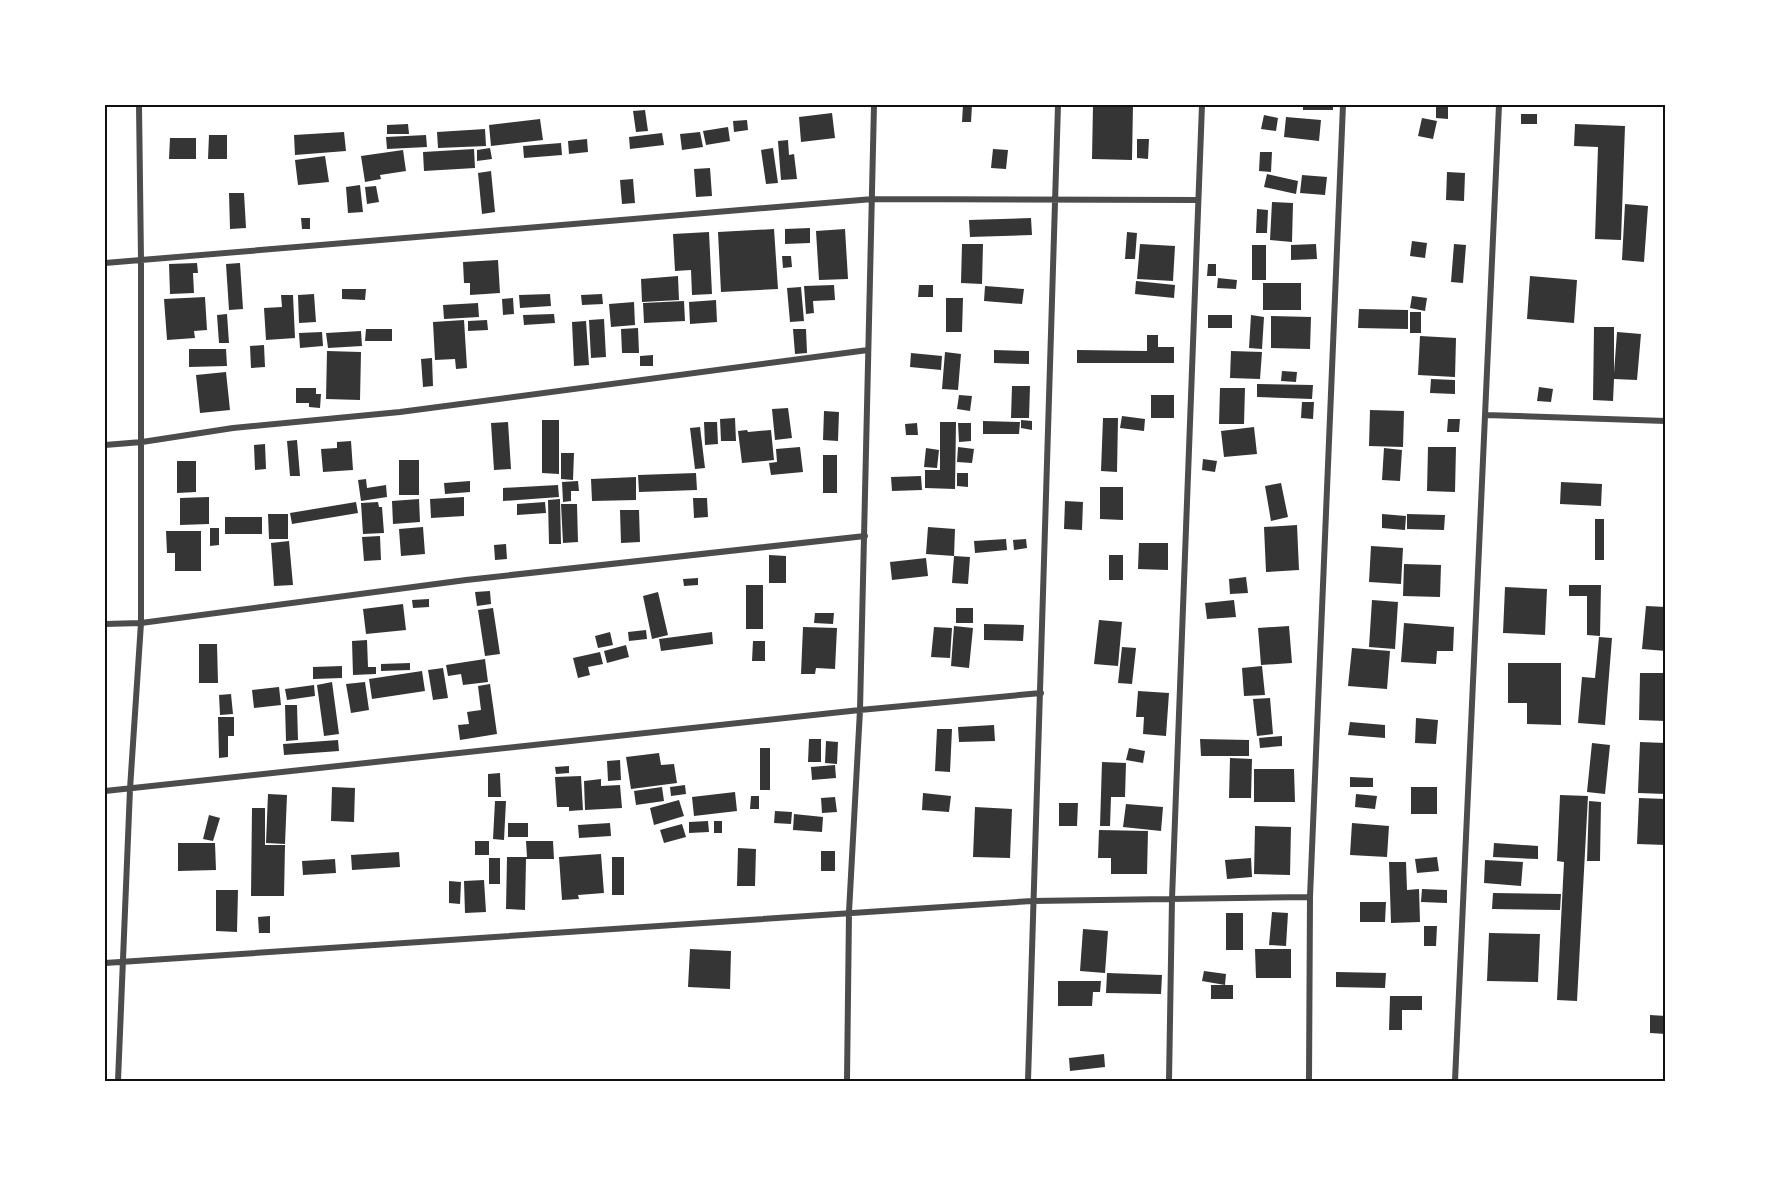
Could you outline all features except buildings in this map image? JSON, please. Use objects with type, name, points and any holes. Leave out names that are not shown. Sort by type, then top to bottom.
[{"type":"street","points":[[118,1081],[130,789],[141,623],[139,105]]},
{"type":"street","points":[[848,1081],[849,912],[860,710],[874,105]]},
{"type":"street","points":[[1028,1081],[1058,105]]},
{"type":"street","points":[[1169,1081],[1172,899],[1202,105]]},
{"type":"street","points":[[1309,1081],[1310,897],[1343,105]]},
{"type":"street","points":[[1455,1081],[1499,105]]},
{"type":"street","points":[[105,263],[873,199],[1198,200]]},
{"type":"street","points":[[105,444],[142,442],[233,428],[400,412],[868,350]]},
{"type":"street","points":[[1485,414],[1666,421]]},
{"type":"street","points":[[105,624],[141,623],[466,580],[865,536]]},
{"type":"street","points":[[105,791],[860,710],[1041,693]]},
{"type":"street","points":[[105,963],[1032,901],[1310,897]]}]
